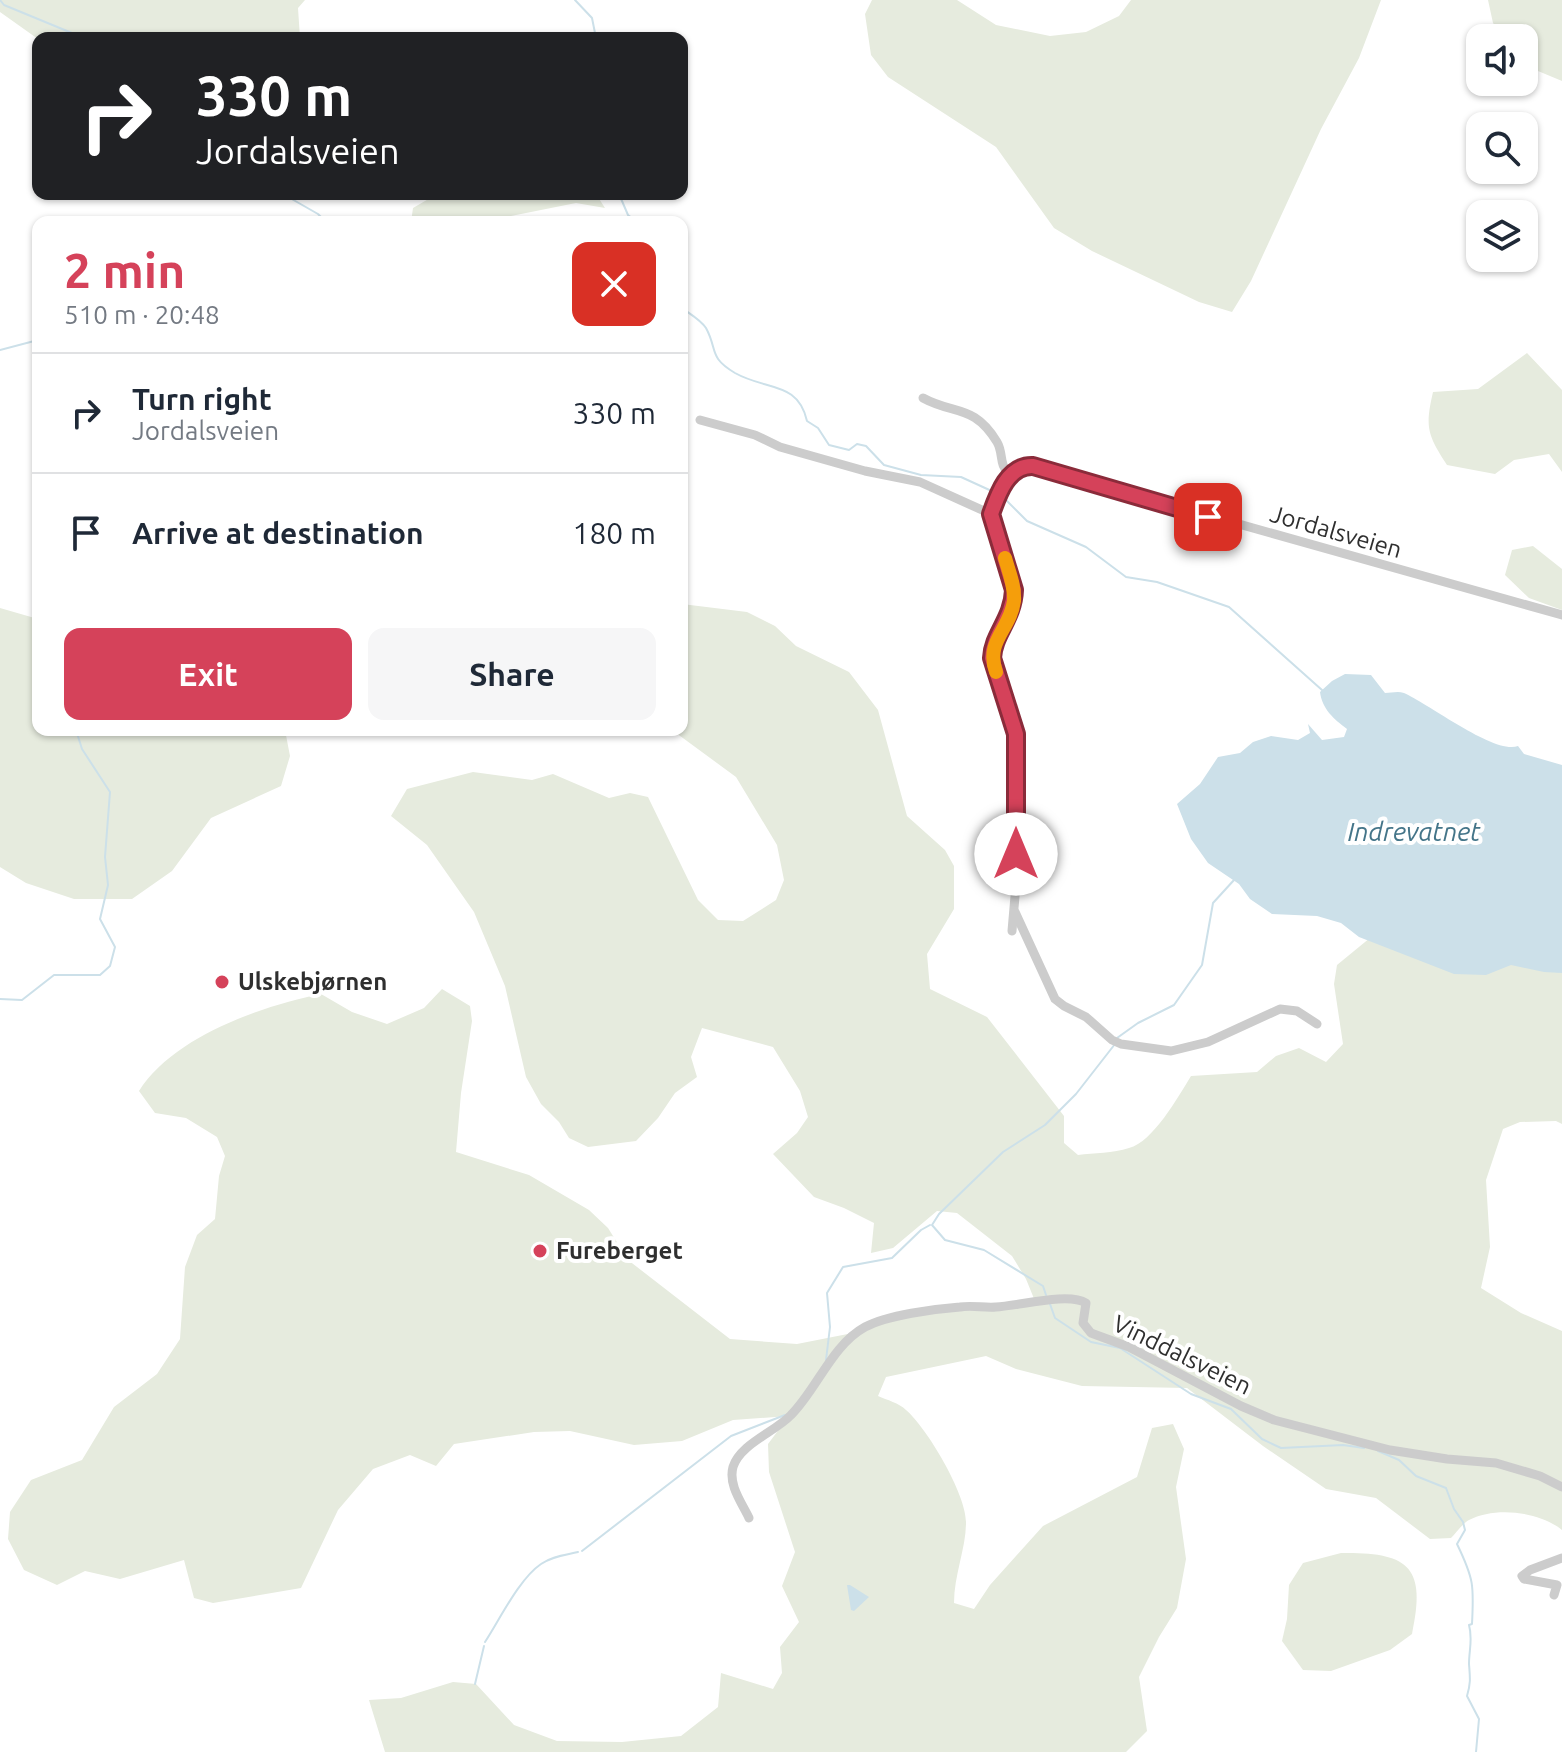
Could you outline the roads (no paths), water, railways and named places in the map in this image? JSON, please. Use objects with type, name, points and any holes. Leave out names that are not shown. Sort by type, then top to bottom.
[{"type":"street","points":[[923,398],[979,419],[996,440],[1000,448],[1000,464],[1010,475],[991,514],[1014,590],[1010,616],[995,643],[992,658],[1016,734],[1017,873],[1012,931]]},
{"type":"street","points":[[700,420],[755,435],[780,447],[920,482],[991,514]]},
{"type":"street","name":"Jordalsveien","points":[[1010,475],[1026,466],[1033,466],[1562,615]]},
{"type":"street","points":[[1015,912],[1055,999],[1086,1017],[1116,1042],[1171,1051],[1190,1048],[1280,1009],[1297,1011],[1317,1024]]},
{"type":"street","name":"Vinddalsveien","points":[[749,1518],[733,1481],[735,1463],[741,1454],[773,1431],[807,1399],[855,1333],[874,1323],[960,1306],[997,1307],[1049,1301],[1084,1301],[1087,1306],[1083,1323],[1091,1333],[1140,1352],[1241,1406],[1274,1420],[1390,1450],[1496,1463],[1540,1476],[1562,1487]]},
{"type":"street","points":[[1554,1595],[1557,1585],[1524,1579],[1522,1576],[1562,1558]]},
{"type":"water","name":"Indrevatnet","points":[[1345,674],[1371,675],[1385,693],[1404,693],[1478,736],[1508,747],[1518,746],[1524,754],[1562,765],[1562,973],[1511,965],[1486,975],[1454,974],[1359,937],[1341,923],[1317,916],[1272,914],[1250,899],[1239,884],[1208,863],[1191,839],[1177,804],[1200,784],[1218,757],[1240,753],[1253,742],[1271,736],[1298,740],[1310,733],[1308,724],[1322,740],[1344,737],[1347,729],[1326,709],[1320,692]]},
{"type":"water","points":[[847,1585],[869,1597],[854,1611],[851,1610]]},
{"type":"waterway","points":[[0,0],[4,5],[69,32]]},
{"type":"waterway","points":[[575,0],[592,18],[595,32]]},
{"type":"waterway","points":[[294,200],[320,216]]},
{"type":"waterway","points":[[622,200],[629,216]]},
{"type":"waterway","points":[[688,312],[706,328],[715,353],[726,367],[747,379],[789,393],[803,408],[807,421],[818,428],[829,445],[849,450],[857,444],[866,446],[884,465],[921,475],[961,477],[996,493]]},
{"type":"waterway","points":[[0,350],[32,342]]},
{"type":"waterway","points":[[1002,496],[1027,521],[1086,547],[1126,577],[1157,582],[1229,607],[1322,690]]},
{"type":"waterway","points":[[0,999],[22,1000],[54,975],[100,975],[110,966],[115,947],[100,919],[108,885],[105,857],[110,792],[82,749],[78,736]]},
{"type":"waterway","points":[[1117,1038],[1138,1023],[1174,1005],[1202,965],[1213,903],[1234,880]]},
{"type":"waterway","points":[[1046,1295],[1043,1286],[984,1250],[945,1240],[932,1225],[939,1214],[1003,1152],[1045,1125],[1076,1094],[1115,1044]]},
{"type":"waterway","points":[[826,1360],[830,1327],[827,1293],[843,1267],[892,1258],[930,1225]]},
{"type":"waterway","points":[[1050,1304],[1055,1318],[1091,1342],[1120,1348],[1191,1394],[1231,1409],[1262,1439],[1281,1448],[1343,1445],[1364,1448]]},
{"type":"waterway","points":[[582,1551],[731,1436],[785,1415]]},
{"type":"waterway","points":[[1378,1451],[1399,1460],[1416,1476],[1446,1488],[1463,1522],[1465,1530],[1457,1544],[1473,1591],[1467,1696],[1479,1719],[1476,1752]]},
{"type":"waterway","points":[[485,1642],[533,1571],[550,1559],[578,1552]]},
{"type":"waterway","points":[[475,1684],[484,1646]]},
{"type":"place","name":"Ulskebjørnen","points":[[222,982]]},
{"type":"place","name":"Fureberget","points":[[540,1251]]}]
